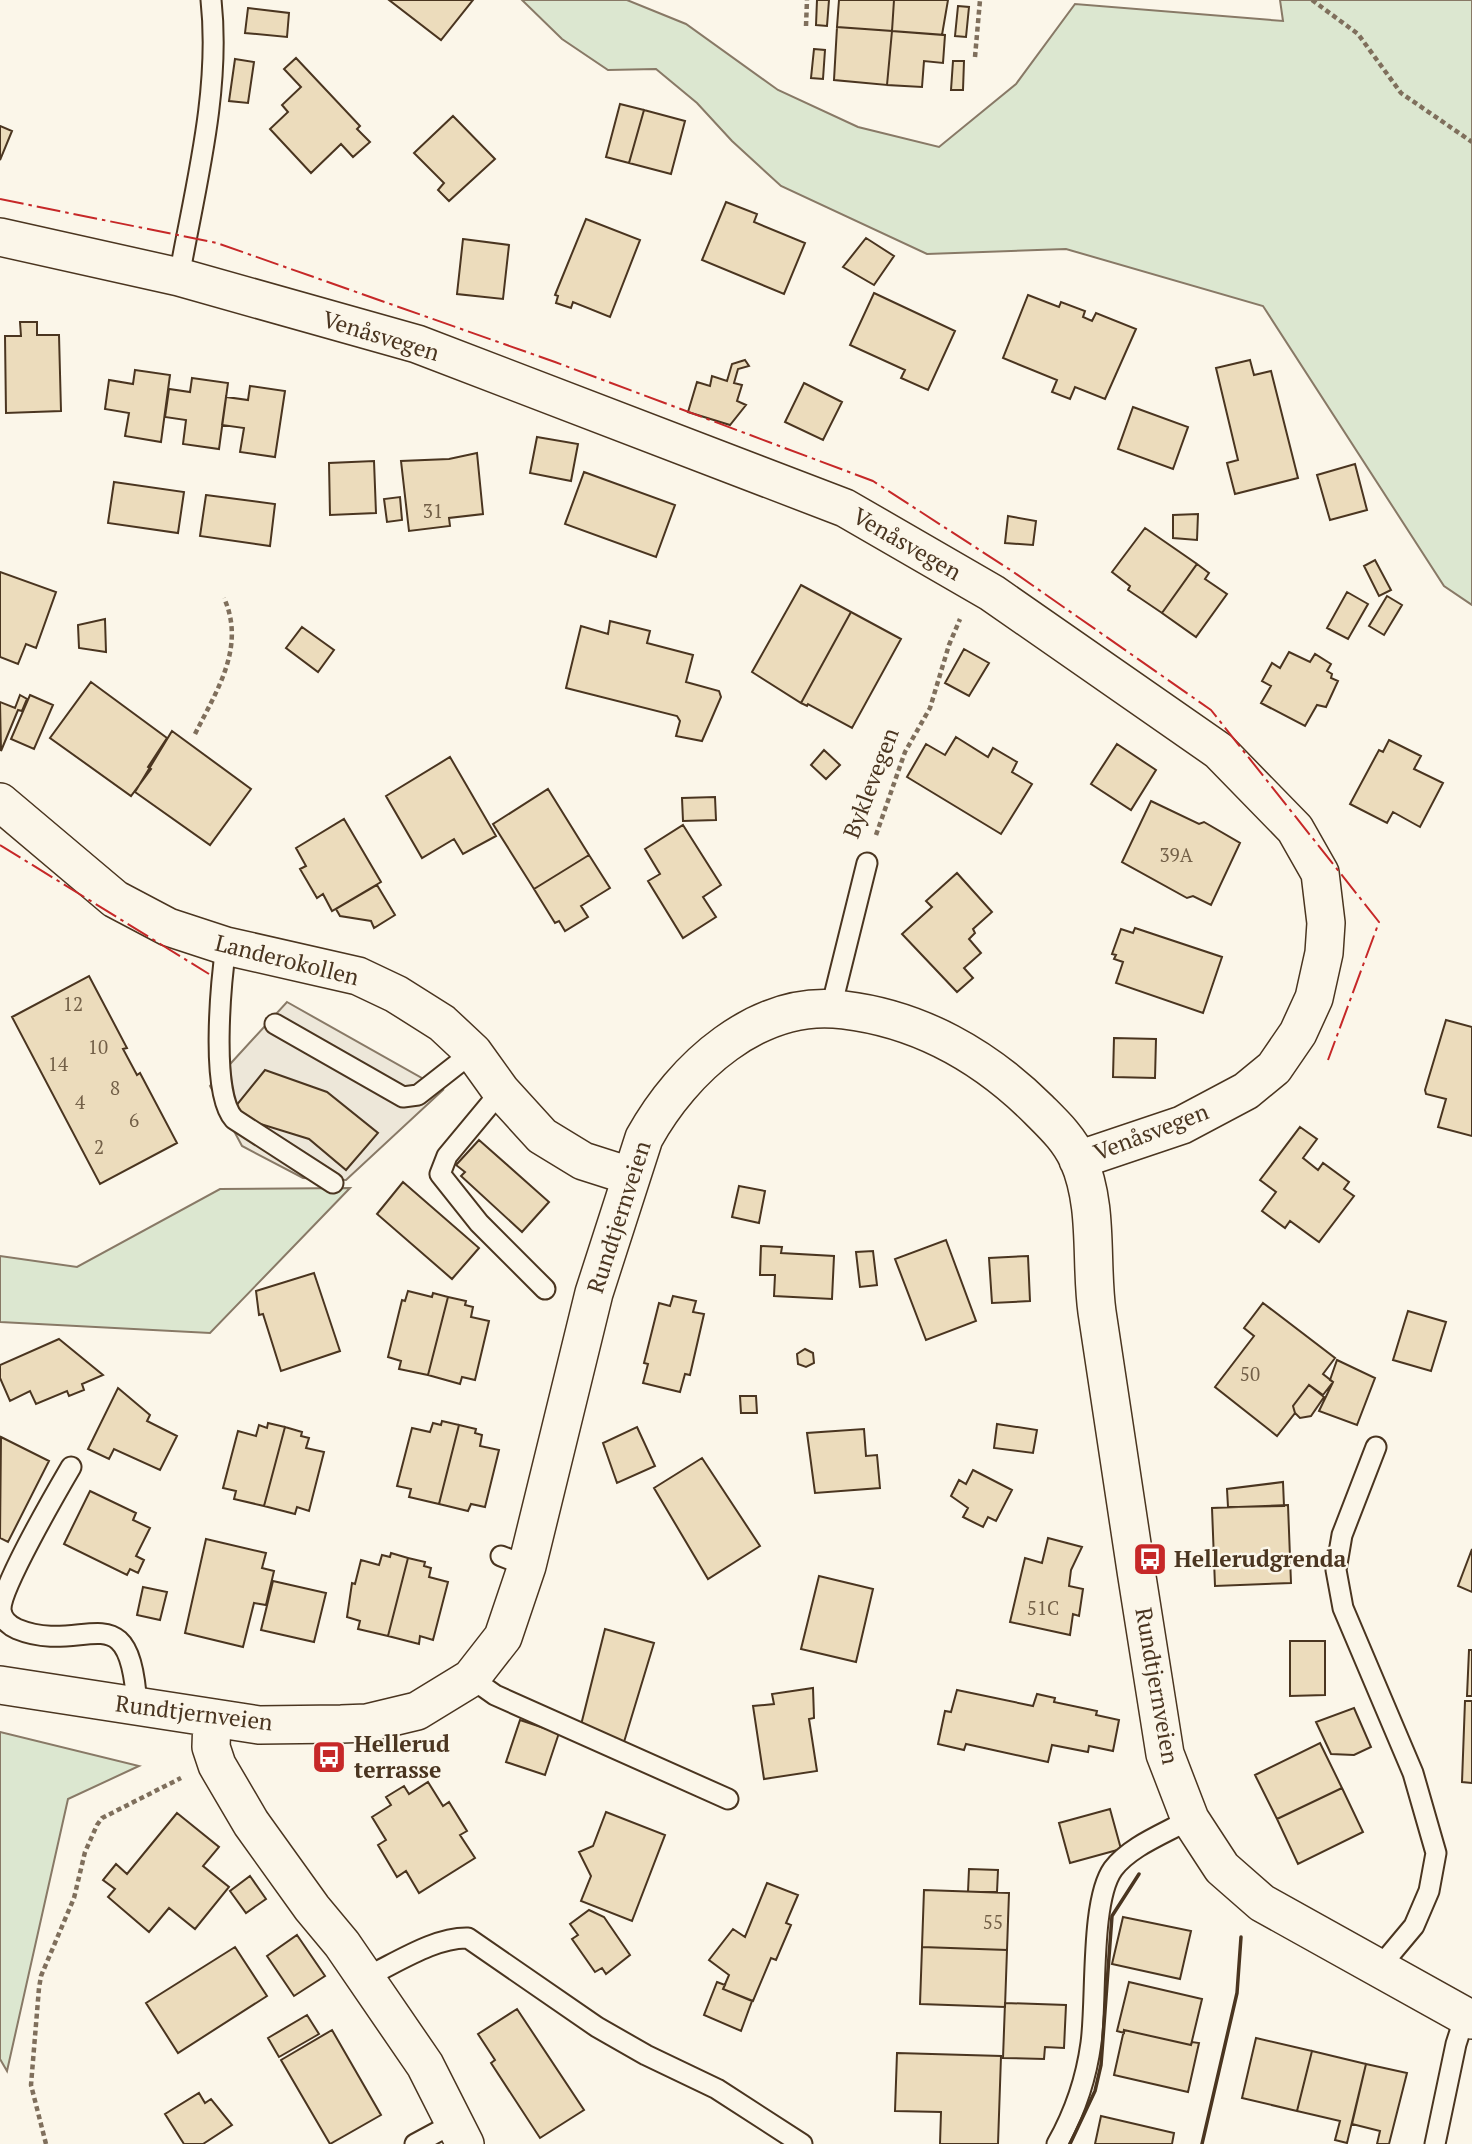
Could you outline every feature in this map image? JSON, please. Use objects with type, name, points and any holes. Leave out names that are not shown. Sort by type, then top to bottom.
[{"type":"street","name":"Venåsvegen","points":[[0,237],[178,277],[417,344],[845,508],[977,584],[1062,639],[1219,751],[1295,830],[1320,873],[1326,899],[1324,953],[1314,998],[1302,1025],[1274,1068],[1245,1091],[1182,1125],[1078,1160]]},
{"type":"street","name":"Landerokollen","points":[[0,802],[115,899],[168,927],[226,946],[358,976],[442,1023],[473,1052],[501,1091],[542,1136],[583,1161],[631,1176]]},
{"type":"street","name":"Rundtjernveien","points":[[0,1685],[259,1725],[367,1723],[416,1711],[471,1678],[503,1637],[514,1561],[643,1138],[656,1116],[703,1061],[733,1038],[765,1022],[800,1012],[831,1008],[872,1013],[919,1028],[974,1055],[1023,1094],[1061,1132],[1078,1160],[1092,1219],[1096,1304],[1165,1754],[1190,1819],[1222,1868],[1262,1903],[1468,2018]]},
{"type":"street","points":[[212,1718],[211,1747],[217,1765],[251,1823],[312,1908],[342,1944],[425,2065],[459,2133]]},
{"type":"lane","points":[[178,277],[206,118],[211,60],[211,0]]},
{"type":"lane","name":"Byklevegen","points":[[831,1008],[867,863]]},
{"type":"lane","points":[[226,946],[220,988],[220,1064],[226,1108],[234,1119],[332,1183]]},
{"type":"lane","points":[[275,1024],[402,1097],[418,1095],[473,1052]]},
{"type":"lane","points":[[501,1091],[447,1156],[440,1174],[479,1223],[545,1289]]},
{"type":"lane","points":[[1376,1447],[1342,1535],[1336,1570],[1343,1608],[1413,1773],[1436,1853],[1429,1891],[1414,1926],[1378,1969]]},
{"type":"lane","points":[[71,1467],[13,1576],[1,1608],[3,1617],[11,1627],[48,1637],[99,1631],[110,1636],[128,1653],[135,1669],[137,1707]]},
{"type":"lane","points":[[471,1678],[495,1695],[728,1799]]},
{"type":"lane","points":[[1057,2144],[1076,2105],[1091,2042],[1102,1893],[1113,1869],[1125,1857],[1190,1819]]},
{"type":"lane","points":[[364,1978],[433,1947],[457,1938],[468,1938],[597,2027],[646,2055],[717,2089],[802,2144]]},
{"type":"lane","points":[[1435,2144],[1456,2044],[1468,2018]]},
{"type":"lane","points":[[415,2144],[459,2133]]},
{"type":"path","points":[[806,26],[807,0]]},
{"type":"path","points":[[975,57],[980,0]]},
{"type":"path","points":[[1312,0],[1358,34],[1401,93],[1472,142]]},
{"type":"path","name":"Byklevegen","points":[[867,863],[905,752],[930,708],[949,645],[977,584]]},
{"type":"path","points":[[195,734],[221,681],[233,640],[233,618],[224,598]]},
{"type":"path","points":[[46,2144],[31,2085],[39,1988],[41,1976],[74,1898],[85,1852],[102,1818],[185,1776],[217,1765]]},
{"type":"green space","points":[[522,0],[627,0],[686,24],[778,90],[858,127],[939,147],[1016,84],[1075,4],[1283,21],[1280,0],[1472,0],[1472,605],[1444,586],[1263,306],[1066,249],[927,254],[781,186],[732,141],[697,103],[656,69],[608,70],[562,39]]},
{"type":"green space","points":[[350,1188],[210,1333],[0,1322],[0,1256],[77,1267],[220,1189]]},
{"type":"green space","points":[[0,1732],[139,1766],[68,1799],[7,2071],[0,2059]]},
{"type":"shaded area","points":[[287,1002],[443,1090],[346,1180],[303,1178],[242,1146],[210,1086]]},
{"type":"building","points":[[389,0],[473,0],[441,40]]},
{"type":"building","points":[[817,0],[829,0],[827,26],[816,25]]},
{"type":"building","points":[[839,0],[894,0],[892,31],[837,27]]},
{"type":"building","points":[[894,0],[948,0],[942,35],[892,31]]},
{"type":"building","points":[[958,6],[969,7],[966,37],[955,36]]},
{"type":"building","points":[[248,8],[289,13],[287,37],[245,33]]},
{"type":"building","points":[[837,27],[892,31],[887,85],[834,80]]},
{"type":"building","points":[[892,31],[945,35],[943,63],[924,61],[922,87],[887,85]]},
{"type":"building","points":[[814,49],[825,50],[823,79],[811,78]]},
{"type":"building","points":[[296,58],[360,126],[357,129],[370,142],[353,157],[341,144],[311,173],[270,129],[288,112],[282,105],[301,87],[284,69]]},
{"type":"building","points":[[235,59],[254,62],[248,103],[229,101]]},
{"type":"building","points":[[953,61],[964,61],[963,90],[951,90]]},
{"type":"building","points":[[620,104],[644,110],[629,163],[606,157]]},
{"type":"building","points":[[644,110],[685,121],[671,174],[629,163]]},
{"type":"building","points":[[453,116],[495,159],[449,201],[438,190],[444,183],[414,153]]},
{"type":"building","points":[[0,126],[12,131],[0,160]]},
{"type":"building","points":[[726,202],[757,214],[754,222],[805,243],[784,294],[702,260]]},
{"type":"building","points":[[586,219],[640,240],[610,317],[573,302],[571,308],[556,303],[558,296],[555,295]]},
{"type":"building","points":[[866,238],[894,256],[874,285],[843,267]]},
{"type":"building","points":[[463,239],[509,245],[503,299],[457,294]]},
{"type":"building","points":[[874,293],[955,331],[928,390],[901,378],[905,370],[850,345]]},
{"type":"building","points":[[1028,295],[1059,307],[1061,302],[1085,311],[1083,317],[1092,321],[1096,313],[1136,329],[1105,399],[1075,387],[1070,399],[1052,392],[1057,380],[1003,358]]},
{"type":"building","points":[[20,322],[37,322],[37,335],[59,335],[61,411],[6,413],[5,336],[21,336]]},
{"type":"building","points":[[745,360],[749,366],[738,369],[734,383],[742,385],[737,401],[746,405],[730,425],[688,412],[697,382],[710,386],[712,376],[727,381],[732,364]]},
{"type":"building","points":[[1250,360],[1254,375],[1271,371],[1298,478],[1235,494],[1227,463],[1238,460],[1216,368]]},
{"type":"building","points":[[135,370],[170,375],[161,442],[125,436],[129,413],[105,409],[109,380],[133,384]]},
{"type":"building","points":[[192,378],[228,383],[219,449],[183,444],[186,420],[165,417],[169,389],[190,392]]},
{"type":"building","points":[[804,383],[842,402],[823,440],[785,422]]},
{"type":"building","points":[[250,386],[285,391],[275,457],[240,452],[244,428],[222,425],[226,397],[248,400]]},
{"type":"building","points":[[1133,407],[1188,427],[1173,469],[1118,449]]},
{"type":"building","points":[[537,437],[578,444],[571,481],[530,473]]},
{"type":"building","points":[[477,453],[483,514],[449,518],[450,526],[409,531],[401,461],[449,459]]},
{"type":"building","points":[[374,461],[376,513],[330,515],[329,463]]},
{"type":"building","points":[[1355,464],[1367,510],[1330,520],[1317,475]]},
{"type":"building","points":[[584,472],[675,505],[656,557],[565,524]]},
{"type":"building","points":[[114,482],[184,492],[178,533],[108,523]]},
{"type":"building","points":[[206,495],[275,504],[270,546],[200,536]]},
{"type":"building","points":[[400,497],[402,520],[387,522],[384,499]]},
{"type":"building","points":[[1198,514],[1197,540],[1173,538],[1173,515]]},
{"type":"building","points":[[1008,516],[1036,521],[1033,545],[1005,543]]},
{"type":"building","points":[[1145,528],[1197,564],[1162,613],[1128,590],[1130,586],[1112,572]]},
{"type":"building","points":[[1375,560],[1391,590],[1379,596],[1364,566]]},
{"type":"building","points":[[1197,564],[1209,573],[1205,579],[1227,594],[1196,637],[1162,613]]},
{"type":"building","points":[[0,572],[56,592],[36,648],[26,644],[18,664],[0,657]]},
{"type":"building","points":[[801,585],[851,612],[801,703],[752,672]]},
{"type":"building","points":[[1347,592],[1368,604],[1348,639],[1327,628]]},
{"type":"building","points":[[1387,596],[1402,605],[1384,635],[1369,626]]},
{"type":"building","points":[[851,612],[901,639],[852,728],[808,704],[807,706],[801,703]]},
{"type":"building","points":[[105,619],[106,652],[79,648],[78,625]]},
{"type":"building","points":[[610,621],[650,631],[647,643],[693,655],[686,682],[719,691],[721,697],[702,741],[676,736],[680,721],[677,716],[566,688],[581,626],[608,634]]},
{"type":"building","points":[[302,627],[334,650],[318,672],[286,648]]},
{"type":"building","points":[[964,649],[989,663],[969,696],[945,683]]},
{"type":"building","points":[[1289,652],[1310,662],[1315,654],[1331,664],[1327,671],[1332,674],[1331,678],[1338,681],[1326,707],[1317,705],[1305,726],[1261,703],[1271,686],[1262,681],[1272,663],[1280,668]]},
{"type":"building","points":[[91,682],[167,738],[148,767],[151,769],[131,796],[50,738]]},
{"type":"building","points":[[20,695],[27,699],[22,711],[18,710],[1,751],[0,702],[15,708]]},
{"type":"building","points":[[30,695],[53,705],[34,749],[11,739]]},
{"type":"building","points":[[172,731],[251,789],[210,845],[135,792]]},
{"type":"building","points":[[956,737],[988,757],[993,748],[1017,762],[1012,772],[1032,784],[1001,834],[907,777],[926,744],[945,755]]},
{"type":"building","points":[[1389,740],[1421,756],[1414,769],[1443,783],[1420,827],[1393,812],[1387,823],[1350,804],[1379,750],[1383,752]]},
{"type":"building","points":[[1117,744],[1156,770],[1131,810],[1091,784]]},
{"type":"building","points":[[824,750],[840,765],[826,779],[811,765]]},
{"type":"building","points":[[450,757],[496,836],[463,854],[454,839],[422,858],[386,796]]},
{"type":"building","points":[[548,789],[589,855],[534,889],[493,824]]},
{"type":"building","points":[[715,797],[716,820],[683,821],[682,798]]},
{"type":"building","points":[[1151,801],[1199,824],[1204,822],[1240,843],[1211,905],[1193,896],[1187,898],[1122,862]]},
{"type":"building","points":[[344,819],[381,882],[332,911],[323,894],[317,898],[300,869],[306,866],[296,848]]},
{"type":"building","points":[[683,825],[721,885],[703,897],[716,917],[683,938],[648,881],[660,874],[645,849]]},
{"type":"building","points":[[589,855],[610,888],[581,906],[588,917],[565,931],[559,921],[555,923],[534,889]]},
{"type":"building","points":[[957,873],[992,912],[973,929],[975,933],[969,939],[981,953],[964,968],[973,978],[957,992],[902,934],[932,907],[926,901]]},
{"type":"building","points":[[377,885],[395,915],[374,928],[371,921],[340,916],[336,909]]},
{"type":"building","points":[[1135,928],[1222,957],[1203,1013],[1116,983],[1123,962],[1114,959],[1116,955],[1112,954],[1121,929],[1133,933]]},
{"type":"building","points":[[89,976],[127,1048],[123,1049],[137,1075],[140,1073],[177,1143],[100,1184],[12,1017]]},
{"type":"building","points":[[1446,1020],[1472,1027],[1472,1136],[1438,1127],[1446,1099],[1426,1094],[1425,1090]]},
{"type":"building","points":[[1114,1038],[1156,1039],[1155,1078],[1113,1077]]},
{"type":"building","points":[[265,1070],[327,1092],[378,1133],[346,1170],[309,1139],[254,1122],[235,1107]]},
{"type":"building","points":[[1300,1127],[1317,1139],[1303,1158],[1318,1170],[1323,1163],[1349,1182],[1344,1189],[1354,1196],[1319,1242],[1290,1221],[1285,1228],[1262,1211],[1276,1192],[1260,1180]]},
{"type":"building","points":[[479,1140],[549,1202],[522,1232],[461,1176],[465,1172],[456,1165]]},
{"type":"building","points":[[403,1182],[479,1248],[452,1279],[377,1214]]},
{"type":"building","points":[[739,1186],[765,1191],[759,1223],[732,1217]]},
{"type":"building","points":[[946,1240],[976,1321],[926,1340],[895,1259]]},
{"type":"building","points":[[761,1246],[782,1247],[781,1253],[834,1256],[832,1299],[774,1296],[775,1275],[760,1275]]},
{"type":"building","points":[[873,1251],[877,1285],[860,1287],[856,1252]]},
{"type":"building","points":[[1028,1256],[1030,1301],[992,1303],[989,1258]]},
{"type":"building","points":[[314,1273],[340,1351],[281,1371],[263,1314],[259,1315],[256,1291]]},
{"type":"building","points":[[408,1291],[432,1297],[433,1293],[448,1297],[428,1375],[399,1369],[401,1361],[388,1357],[402,1300],[405,1301]]},
{"type":"building","points":[[673,1296],[696,1301],[693,1312],[704,1314],[690,1375],[685,1374],[680,1392],[643,1383],[648,1364],[644,1363],[659,1303],[670,1306]]},
{"type":"building","points":[[448,1297],[466,1301],[465,1305],[473,1307],[471,1317],[489,1321],[475,1380],[462,1377],[460,1384],[428,1375]]},
{"type":"building","points":[[1263,1303],[1335,1358],[1323,1374],[1333,1382],[1323,1395],[1309,1385],[1293,1406],[1295,1413],[1277,1436],[1215,1387],[1254,1336],[1244,1328]]},
{"type":"building","points":[[1408,1311],[1446,1322],[1431,1371],[1393,1360]]},
{"type":"building","points":[[59,1339],[103,1375],[82,1384],[84,1390],[69,1396],[67,1391],[36,1404],[30,1391],[10,1401],[0,1378],[0,1365]]},
{"type":"building","points":[[805,1349],[813,1353],[814,1363],[806,1367],[798,1364],[797,1354]]},
{"type":"building","points":[[1337,1360],[1375,1378],[1357,1425],[1319,1411],[1333,1382],[1330,1380]]},
{"type":"building","points":[[1309,1385],[1324,1397],[1311,1416],[1300,1418],[1293,1406]]},
{"type":"building","points":[[118,1388],[150,1415],[147,1421],[177,1436],[160,1470],[114,1449],[109,1459],[88,1449]]},
{"type":"building","points":[[740,1396],[756,1396],[757,1413],[741,1413]]},
{"type":"building","points":[[442,1421],[459,1425],[439,1504],[409,1497],[411,1489],[397,1486],[412,1428],[430,1432],[433,1423],[441,1425]]},
{"type":"building","points":[[268,1423],[285,1427],[264,1506],[234,1499],[236,1491],[223,1488],[238,1431],[256,1436],[259,1425],[267,1428]]},
{"type":"building","points":[[997,1424],[1037,1430],[1033,1453],[994,1448]]},
{"type":"building","points":[[459,1425],[476,1429],[475,1433],[482,1435],[480,1446],[499,1450],[485,1507],[471,1504],[468,1511],[439,1504]]},
{"type":"building","points":[[285,1427],[302,1432],[301,1436],[309,1438],[306,1448],[324,1452],[309,1511],[297,1507],[295,1514],[264,1506]]},
{"type":"building","points":[[637,1427],[655,1466],[617,1483],[603,1443]]},
{"type":"building","points":[[864,1429],[866,1456],[877,1455],[880,1488],[815,1493],[807,1433]]},
{"type":"building","points":[[1,1437],[49,1461],[8,1542],[0,1538]]},
{"type":"building","points":[[702,1458],[760,1546],[708,1579],[654,1488]]},
{"type":"building","points":[[973,1470],[1012,1490],[996,1521],[988,1517],[983,1527],[963,1517],[968,1508],[951,1496],[959,1480],[966,1484]]},
{"type":"building","points":[[1283,1482],[1284,1506],[1228,1507],[1227,1489]]},
{"type":"building","points":[[90,1491],[136,1513],[133,1520],[150,1528],[136,1556],[144,1560],[138,1573],[130,1569],[127,1575],[64,1544]]},
{"type":"building","points":[[1288,1505],[1291,1583],[1215,1586],[1212,1508]]},
{"type":"building","points":[[1048,1538],[1082,1547],[1071,1570],[1069,1586],[1083,1589],[1079,1616],[1073,1614],[1070,1635],[1010,1622],[1025,1558],[1042,1563]]},
{"type":"building","points":[[206,1539],[266,1553],[262,1568],[274,1571],[266,1605],[254,1603],[243,1647],[185,1633]]},
{"type":"building","points":[[1472,1549],[1472,1592],[1458,1586]]},
{"type":"building","points":[[391,1553],[408,1558],[388,1636],[358,1629],[360,1621],[347,1617],[352,1583],[355,1584],[361,1560],[379,1565],[382,1555],[390,1557]]},
{"type":"building","points":[[408,1558],[425,1562],[424,1566],[431,1568],[429,1577],[448,1582],[433,1640],[420,1636],[419,1644],[388,1636]]},
{"type":"building","points":[[819,1576],[873,1589],[856,1662],[801,1649]]},
{"type":"building","points":[[273,1581],[326,1593],[314,1642],[261,1630]]},
{"type":"building","points":[[143,1587],[167,1592],[160,1620],[137,1615]]},
{"type":"building","points":[[605,1629],[654,1643],[624,1742],[581,1725]]},
{"type":"building","points":[[1290,1641],[1325,1641],[1325,1695],[1290,1696]]},
{"type":"building","points":[[1469,1650],[1472,1650],[1472,1696],[1467,1696]]},
{"type":"building","points":[[813,1688],[814,1718],[809,1719],[817,1771],[764,1779],[753,1706],[774,1704],[772,1694]]},
{"type":"building","points":[[957,1690],[1033,1706],[1037,1694],[1055,1698],[1054,1702],[1097,1711],[1096,1715],[1119,1720],[1113,1751],[1089,1746],[1088,1752],[1052,1745],[1048,1762],[966,1744],[964,1750],[938,1744],[945,1711],[951,1712]]},
{"type":"building","points":[[1465,1701],[1472,1701],[1472,1783],[1462,1782]]},
{"type":"building","points":[[1354,1708],[1371,1747],[1354,1755],[1331,1754],[1316,1722]]},
{"type":"building","points":[[520,1720],[559,1733],[545,1775],[506,1762]]},
{"type":"building","points":[[1320,1743],[1342,1788],[1277,1819],[1255,1775]]},
{"type":"building","points":[[428,1782],[443,1806],[449,1802],[467,1831],[460,1835],[475,1858],[419,1893],[406,1871],[397,1877],[378,1845],[386,1840],[372,1817],[391,1805],[386,1797],[404,1786],[409,1794]]},
{"type":"building","points":[[1342,1788],[1363,1832],[1298,1864],[1277,1819]]},
{"type":"building","points":[[1110,1809],[1121,1849],[1070,1863],[1059,1823]]},
{"type":"building","points":[[606,1812],[665,1835],[632,1921],[581,1901],[591,1876],[579,1852],[593,1846]]},
{"type":"building","points":[[177,1813],[219,1847],[203,1866],[229,1887],[195,1929],[169,1908],[149,1932],[108,1897],[115,1889],[103,1880],[116,1864],[127,1874]]},
{"type":"building","points":[[969,1869],[998,1870],[997,1892],[968,1892]]},
{"type":"building","points":[[250,1876],[266,1899],[246,1913],[230,1891]]},
{"type":"building","points":[[767,1883],[798,1895],[786,1923],[791,1925],[776,1960],[771,1958],[753,2001],[723,1989],[729,1975],[709,1960],[733,1929],[745,1937]]},
{"type":"building","points":[[924,1890],[1009,1893],[1007,1950],[922,1947]]},
{"type":"building","points":[[589,1910],[604,1917],[630,1955],[606,1974],[602,1968],[595,1972],[572,1939],[578,1935],[570,1924]]},
{"type":"building","points":[[1123,1917],[1191,1931],[1180,1979],[1112,1964]]},
{"type":"building","points":[[297,1935],[325,1976],[294,1996],[267,1956]]},
{"type":"building","points":[[235,1947],[267,1996],[178,2053],[146,2003]]},
{"type":"building","points":[[922,1947],[1007,1950],[1005,2007],[920,2004]]},
{"type":"building","points":[[717,1982],[725,1985],[723,1989],[752,2001],[741,2031],[704,2015]]},
{"type":"building","points":[[1129,1982],[1202,1999],[1191,2045],[1124,2030],[1124,2033],[1117,2031]]},
{"type":"building","points":[[1005,2003],[1066,2005],[1064,2048],[1045,2047],[1044,2059],[1003,2058]]},
{"type":"building","points":[[517,2009],[584,2110],[540,2138],[491,2063],[495,2060],[478,2034]]},
{"type":"building","points":[[307,2015],[319,2034],[279,2057],[268,2038]]},
{"type":"building","points":[[332,2030],[381,2115],[330,2144],[281,2060]]},
{"type":"building","points":[[1124,2030],[1191,2045],[1192,2042],[1199,2043],[1188,2092],[1114,2075]]},
{"type":"building","points":[[1256,2038],[1312,2051],[1297,2111],[1242,2098]]},
{"type":"building","points":[[1312,2051],[1366,2064],[1347,2143],[1335,2140],[1340,2121],[1297,2111]]},
{"type":"building","points":[[897,2053],[1001,2056],[998,2144],[940,2144],[941,2112],[895,2111]]},
{"type":"building","points":[[1366,2064],[1407,2073],[1389,2144],[1377,2144],[1380,2131],[1352,2124]]},
{"type":"building","points":[[199,2093],[205,2103],[211,2099],[232,2125],[203,2144],[184,2144],[165,2114]]},
{"type":"building","points":[[1101,2116],[1174,2133],[1172,2144],[1095,2144]]},
{"type":"wall","points":[[1070,2144],[1095,2091],[1101,2065],[1112,1916],[1139,1874]]},
{"type":"wall","points":[[1202,2144],[1237,1993],[1241,1937]]},
{"type":"power","points":[[0,199],[217,243],[555,362],[873,481],[1012,571],[1211,710],[1379,922],[1328,1060]]},
{"type":"power","points":[[0,845],[209,974]]},
{"type":"place","name":"Hellerudgrenda","points":[[1150,1559]]},
{"type":"place","name":"Hellerud terrasse","points":[[329,1757]]}]
